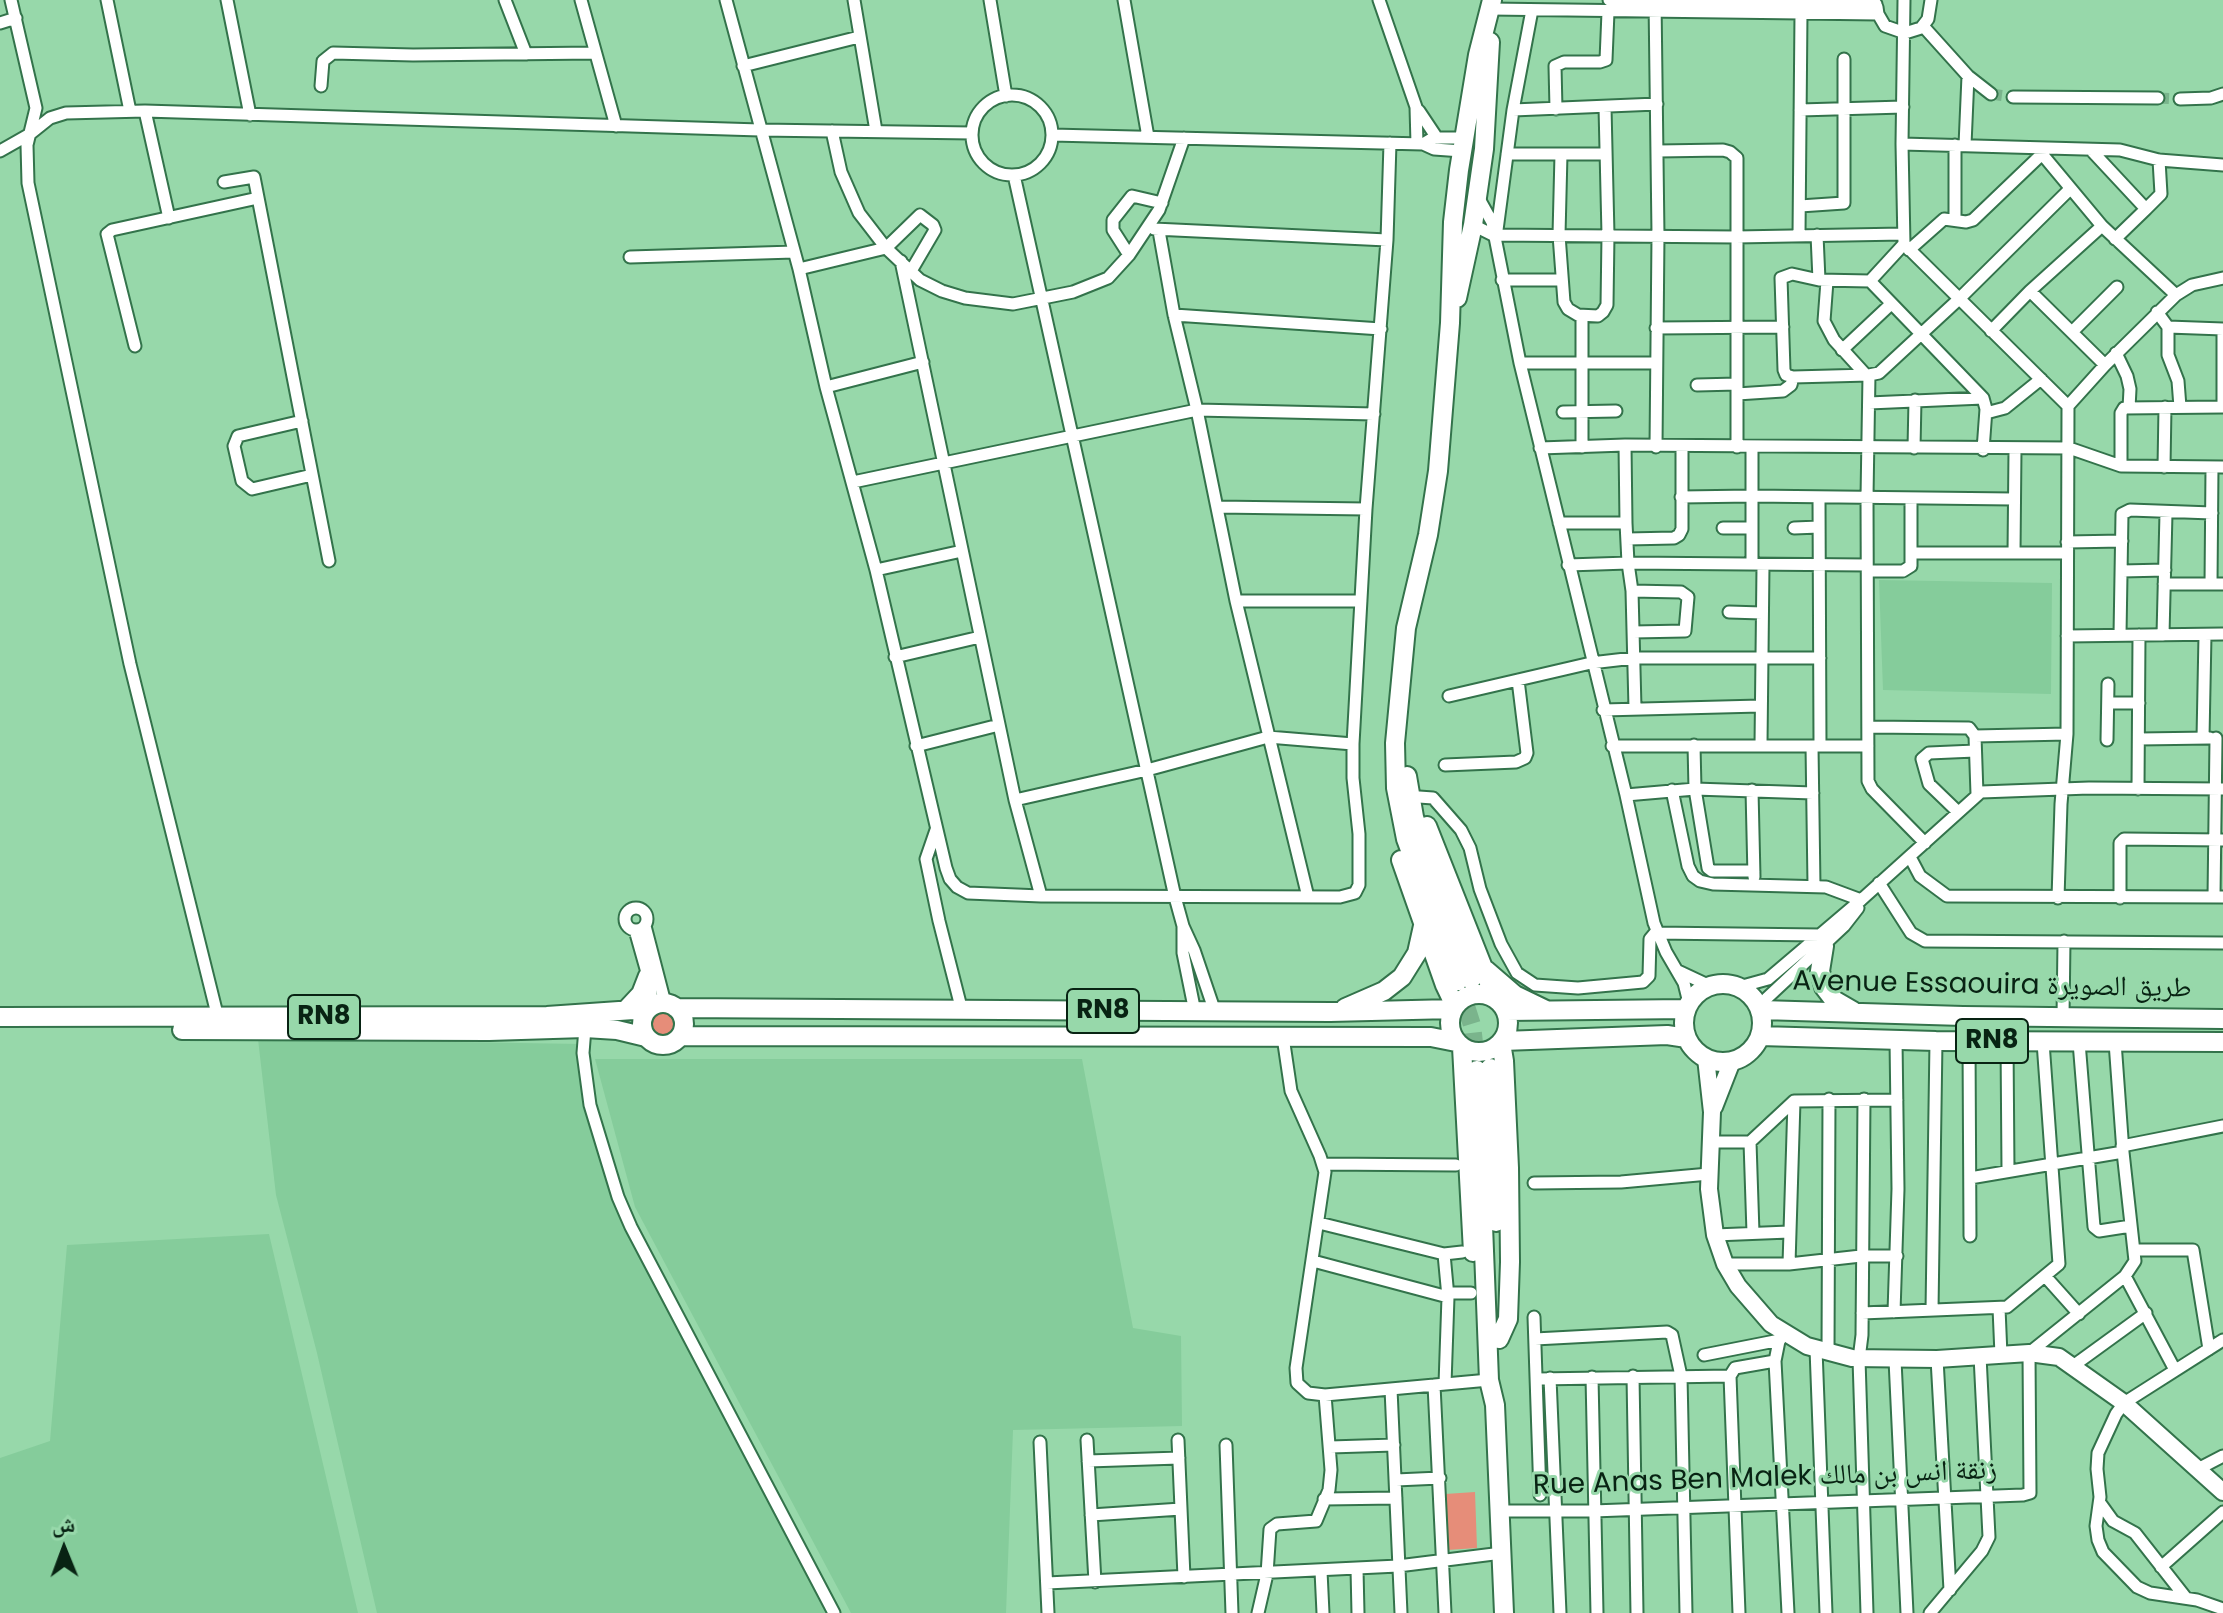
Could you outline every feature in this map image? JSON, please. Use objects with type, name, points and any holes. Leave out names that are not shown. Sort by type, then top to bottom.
[{"type":"main road","points":[[1450,323],[1478,197],[1485,141],[1491,4]]},
{"type":"main road","points":[[1464,981],[1406,839],[1399,805],[1401,771],[1395,743],[1406,628],[1436,493],[1450,323],[1453,222],[1463,142],[1478,55],[1491,4]]},
{"type":"main road","points":[[1463,142],[1475,134],[1485,141]]},
{"type":"main road","points":[[1453,222],[1473,225]]},
{"type":"main road","points":[[1401,771],[1419,797],[1480,963],[1508,1026],[1502,1042],[1508,1141],[1508,1319],[1494,1340],[1489,1380],[1495,1405],[1504,1613]]},
{"type":"main road","points":[[1401,771],[1390,798],[1395,833],[1423,926],[1454,1008],[1450,1025],[1459,1044],[1479,1320],[1494,1340]]},
{"type":"main road","points":[[1330,1012],[1365,1000],[1395,983],[1408,970],[1417,953],[1423,926]]},
{"type":"main road","points":[[1822,941],[1820,971],[1824,987],[1840,1005],[1855,1012]]},
{"type":"main road","points":[[1480,963],[1496,981],[1515,995],[1536,1006],[1558,1012]]},
{"type":"main road","points":[[626,1010],[641,994],[648,976]]},
{"type":"main road","points":[[1725,983],[1739,987],[1752,996],[1760,1009],[1763,1024],[1760,1036],[1749,1052],[1732,1061],[1706,1058],[1687,1038],[1684,1023],[1688,1006],[1698,992],[1710,986],[1725,983]]},
{"type":"main road","points":[[1454,1008],[1470,995],[1483,994],[1500,1005],[1558,1012],[1688,1006]]},
{"type":"main road","points":[[646,1037],[642,1020],[660,1006],[684,1023],[680,1036]]},
{"type":"main road","name":"RN8","points":[[0,1028],[547,1016],[660,1006],[1195,1012],[1454,1008]]},
{"type":"main road","name":"Avenue Essaouira طريق الصويرة","points":[[1760,1009],[2223,1019]]},
{"type":"main road","name":"RN8","points":[[0,1017],[489,1031],[585,1028],[617,1030],[646,1037],[661,1045],[672,1043],[680,1036],[1431,1037],[1459,1044]]},
{"type":"main road","points":[[1459,1044],[1479,1053],[1491,1050],[1502,1042],[1667,1035],[1687,1038]]},
{"type":"main road","name":"Avenue Essaouira طريق الصويرة","points":[[1760,1036],[1936,1041],[2223,1042]]},
{"type":"main road","points":[[1484,1069],[1494,1340],[1500,1379],[1495,1405]]},
{"type":"street","points":[[11,0],[34,94],[36,117],[30,134],[26,165],[28,183],[130,664],[220,1024]]},
{"type":"street","points":[[107,0],[130,111]]},
{"type":"street","points":[[227,0],[250,115]]},
{"type":"street","points":[[505,0],[526,54]]},
{"type":"street","points":[[581,0],[616,126]]},
{"type":"street","points":[[726,0],[876,570],[936,830],[950,879],[968,893],[1175,897],[1347,897],[1355,893],[1359,885],[1359,834],[1355,811],[1353,744],[1366,509],[1387,240],[1390,143]]},
{"type":"street","points":[[854,0],[876,131]]},
{"type":"street","points":[[990,0],[1006,96]]},
{"type":"street","points":[[1124,0],[1148,137]]},
{"type":"street","points":[[1379,0],[1416,107],[1420,144]]},
{"type":"street","points":[[1904,0],[1902,144],[1905,243]]},
{"type":"street","points":[[1877,6],[1891,30],[1905,33],[1923,26],[1931,12],[1931,0]]},
{"type":"street","points":[[1491,4],[1532,10],[1739,1],[1802,5],[1845,2],[1877,6]]},
{"type":"street","points":[[1656,4],[1877,6]]},
{"type":"street","points":[[1656,4],[1656,447]]},
{"type":"street","points":[[1799,235],[1802,5]]},
{"type":"street","points":[[1556,109],[1555,66],[1564,62],[1606,60],[1608,6]]},
{"type":"street","points":[[1495,234],[1513,110],[1532,10]]},
{"type":"street","points":[[0,23],[16,18]]},
{"type":"street","points":[[1923,26],[1968,76],[1991,94]]},
{"type":"street","points":[[743,66],[859,37]]},
{"type":"street","points":[[321,86],[323,61],[333,53],[595,53]]},
{"type":"street","points":[[1800,206],[1844,203],[1844,59]]},
{"type":"street","points":[[1955,220],[1968,76]]},
{"type":"street","points":[[2180,99],[2211,98],[2223,94]]},
{"type":"street","points":[[1006,96],[1028,99],[1038,105],[1050,124],[1052,135],[1048,151],[1038,165],[1014,175],[987,166],[975,152],[972,133],[982,108],[1006,96]]},
{"type":"street","points":[[2013,97],[2158,98]]},
{"type":"street","points":[[1513,110],[1657,104]]},
{"type":"street","points":[[1416,107],[1437,138]]},
{"type":"street","points":[[1561,154],[1559,235],[1561,280],[1566,306],[1582,316],[1598,316],[1606,309],[1605,107]]},
{"type":"street","points":[[1800,110],[1903,107]]},
{"type":"street","points":[[0,151],[50,118],[66,113],[130,111],[760,130],[972,133]]},
{"type":"street","points":[[145,111],[169,218]]},
{"type":"street","points":[[832,131],[835,153],[849,194],[859,213],[886,248],[920,280],[931,286],[965,298],[1013,304],[1073,292],[1108,278],[1154,229],[1184,138]]},
{"type":"street","points":[[1052,135],[1420,144],[1434,149],[1463,142]]},
{"type":"street","points":[[1420,144],[1437,138],[1463,142]]},
{"type":"street","points":[[1902,144],[2040,152],[2131,151],[2159,160],[2221,164]]},
{"type":"street","points":[[1658,151],[1723,150],[1736,156],[1737,447]]},
{"type":"street","points":[[2091,150],[2146,209]]},
{"type":"street","points":[[2040,152],[2102,226],[2176,295]]},
{"type":"street","points":[[1870,281],[1905,243],[1944,219],[1973,220],[2040,152]]},
{"type":"street","points":[[1507,154],[1606,154]]},
{"type":"street","points":[[2115,239],[2161,194],[2159,160]]},
{"type":"street","points":[[1014,175],[1175,897],[1215,1012]]},
{"type":"street","points":[[224,182],[254,177],[329,561]]},
{"type":"street","points":[[1983,450],[1986,413],[1983,398],[1922,334],[1891,304],[1870,281],[1823,280],[1792,274],[1781,278],[1786,375],[1868,375],[1882,371],[1922,334],[1959,299],[2070,189]]},
{"type":"street","points":[[1129,255],[1113,230],[1113,220],[1132,196],[1162,203]]},
{"type":"street","points":[[1478,197],[1490,216],[1495,234],[1520,363],[1657,932],[1678,971],[1688,1006]]},
{"type":"street","points":[[135,346],[107,234],[112,230],[258,198]]},
{"type":"street","points":[[799,269],[886,248],[918,216],[924,217],[935,230],[911,271]]},
{"type":"street","points":[[1473,225],[1495,234],[1817,235],[1905,243],[2068,406]]},
{"type":"street","points":[[1991,331],[2102,226]]},
{"type":"street","points":[[1154,229],[1387,240]]},
{"type":"street","points":[[1154,229],[1197,410],[1236,601],[1308,897]]},
{"type":"street","points":[[1817,235],[1824,321],[1842,350],[1868,375],[1870,786],[1925,843]]},
{"type":"street","points":[[630,257],[794,252]]},
{"type":"street","points":[[901,261],[1015,800],[1041,896]]},
{"type":"street","points":[[2058,898],[2067,734],[2068,406],[2116,353],[2176,295],[2192,285],[2223,278]]},
{"type":"street","points":[[1502,280],[1561,280]]},
{"type":"street","points":[[2072,332],[2117,287]]},
{"type":"street","points":[[2030,291],[2105,365]]},
{"type":"street","points":[[1842,350],[1891,304]]},
{"type":"street","points":[[2157,312],[2168,327],[2168,355],[2178,381],[2180,407]]},
{"type":"street","points":[[1174,315],[1381,329]]},
{"type":"street","points":[[1582,316],[1582,447]]},
{"type":"street","points":[[1656,328],[1783,327]]},
{"type":"street","points":[[2121,466],[2121,413],[2124,408],[2223,407],[2223,329],[2168,327]]},
{"type":"street","points":[[2116,353],[2127,376],[2129,408]]},
{"type":"street","points":[[826,387],[923,362]]},
{"type":"street","points":[[1520,363],[1656,363]]},
{"type":"street","points":[[1697,385],[1783,391],[1791,385],[1793,377]]},
{"type":"street","points":[[1986,413],[2005,408],[2041,379]]},
{"type":"street","points":[[1869,403],[1983,398]]},
{"type":"street","points":[[1914,448],[1915,400]]},
{"type":"street","points":[[2164,467],[2165,407]]},
{"type":"street","points":[[853,482],[1197,410],[1374,414]]},
{"type":"street","points":[[1563,412],[1616,411]]},
{"type":"street","points":[[302,421],[238,436],[234,446],[242,481],[252,489],[312,475]]},
{"type":"street","points":[[1540,448],[1625,445],[1682,448],[2069,448],[2121,466],[2218,467],[2212,513],[2217,584],[2164,584]]},
{"type":"street","points":[[1625,445],[1635,708]]},
{"type":"street","points":[[1752,447],[1752,528],[1762,613],[1761,744]]},
{"type":"street","points":[[1627,539],[1677,537],[1682,529],[1682,448]]},
{"type":"street","points":[[2014,553],[2015,450]]},
{"type":"street","points":[[1681,497],[2013,499]]},
{"type":"street","points":[[1814,886],[1813,793],[1820,658],[1819,498]]},
{"type":"street","points":[[1568,565],[1628,563],[1907,570],[1911,566],[1913,553],[1911,499]]},
{"type":"street","points":[[1217,507],[1366,509]]},
{"type":"street","points":[[2120,635],[2120,517],[2123,512],[2212,513]]},
{"type":"street","points":[[2163,635],[2166,513]]},
{"type":"street","points":[[1559,523],[1626,523]]},
{"type":"street","points":[[1794,528],[1819,527]]},
{"type":"street","points":[[1723,528],[1752,528]]},
{"type":"street","points":[[1913,553],[2014,553],[2122,541]]},
{"type":"street","points":[[876,570],[962,551]]},
{"type":"street","points":[[2122,571],[2165,570]]},
{"type":"street","points":[[1632,591],[1681,592],[1688,597],[1686,631],[1633,632]]},
{"type":"street","points":[[1236,601],[1361,601]]},
{"type":"street","points":[[1729,612],[1762,613]]},
{"type":"street","points":[[2067,636],[2223,634]]},
{"type":"street","points":[[2138,789],[2139,635]]},
{"type":"street","points":[[1910,857],[1920,876],[1944,895],[2218,897],[2219,789],[2205,635]]},
{"type":"street","points":[[895,657],[980,637]]},
{"type":"street","points":[[1449,696],[1591,663],[1634,658],[1820,658]]},
{"type":"street","points":[[1445,765],[1516,762],[1525,758],[1527,753],[1518,680]]},
{"type":"street","points":[[2107,740],[2108,684]]},
{"type":"street","points":[[2108,703],[2139,703]]},
{"type":"street","points":[[1603,710],[1760,706]]},
{"type":"street","points":[[916,746],[999,725]]},
{"type":"street","points":[[1868,727],[1966,727],[1972,730],[1975,736],[1977,794]]},
{"type":"street","points":[[1975,736],[2067,734]]},
{"type":"street","points":[[1015,800],[1147,770],[1268,737],[1353,744]]},
{"type":"street","points":[[2139,739],[2214,738]]},
{"type":"street","points":[[1694,745],[1695,789],[1708,868],[1712,871],[1754,871]]},
{"type":"street","points":[[1612,746],[1868,746]]},
{"type":"street","points":[[1958,812],[1929,784],[1922,759],[1929,753],[1975,751]]},
{"type":"street","points":[[1626,795],[1695,789],[1813,793]]},
{"type":"street","points":[[1739,987],[1768,979],[1850,920],[1861,900],[1977,794],[1986,790],[2219,789]]},
{"type":"street","points":[[1672,790],[1688,866],[1693,876],[1706,883],[1826,887],[1861,900]]},
{"type":"street","points":[[1752,790],[1755,884]]},
{"type":"street","points":[[1419,797],[1433,798],[1466,839],[1493,927],[1513,967],[1528,982],[1548,988],[1643,982],[1650,973],[1650,937],[1657,932],[1822,941]]},
{"type":"street","points":[[936,830],[926,859],[962,1011]]},
{"type":"street","points":[[2120,898],[2120,843],[2124,839],[2219,840]]},
{"type":"street","points":[[1879,883],[1911,933],[1921,940],[2223,943]]},
{"type":"street","points":[[1183,926],[1183,953],[1195,1012]]},
{"type":"street","points":[[640,928],[660,1006],[648,976],[640,928]]},
{"type":"street","points":[[1760,1009],[1822,941]]},
{"type":"street","points":[[2063,1017],[2064,941]]},
{"type":"street","points":[[1678,971],[1710,986]]},
{"type":"street","points":[[585,1028],[583,1053],[590,1105],[618,1197],[638,1241],[834,1613]]},
{"type":"street","points":[[1283,1037],[1293,1098],[1323,1164],[1325,1180],[1295,1376],[1302,1389],[1325,1395],[1489,1380]]},
{"type":"street","points":[[1894,1312],[1897,1256],[1896,1040]]},
{"type":"street","points":[[1932,1310],[1936,1041]]},
{"type":"street","points":[[1969,1041],[1970,1236]]},
{"type":"street","points":[[2007,1041],[2008,1171]]},
{"type":"street","points":[[1862,1313],[2010,1306],[2057,1266],[2060,1260],[2043,1042]]},
{"type":"street","points":[[2079,1042],[2094,1227],[2099,1231],[2131,1226]]},
{"type":"street","points":[[2029,1353],[2125,1276],[2134,1265],[2136,1250],[2122,1149],[2115,1042]]},
{"type":"street","points":[[1706,1058],[1712,1112],[1710,1205],[1715,1235],[1725,1264],[1753,1306],[1780,1336],[1822,1351],[1859,1359],[1937,1359],[2029,1353],[2052,1355],[2073,1366],[2124,1403],[2223,1492]]},
{"type":"street","points":[[1712,1112],[1732,1061]]},
{"type":"street","points":[[1826,1613],[1822,1351],[1828,1260],[1829,1099]]},
{"type":"street","points":[[1864,1099],[1859,1359],[1867,1613]]},
{"type":"street","points":[[1709,1142],[1750,1142],[1794,1101],[1897,1100]]},
{"type":"street","points":[[1789,1264],[1794,1101]]},
{"type":"street","points":[[1970,1178],[2087,1158],[2223,1126]]},
{"type":"street","points":[[1750,1142],[1753,1233]]},
{"type":"street","points":[[1323,1164],[1456,1165]]},
{"type":"street","points":[[1534,1183],[1621,1182],[1709,1174]]},
{"type":"street","points":[[1319,1223],[1444,1254],[1462,1252]]},
{"type":"street","points":[[1715,1235],[1789,1232]]},
{"type":"street","points":[[2136,1250],[2192,1249],[2209,1349]]},
{"type":"street","points":[[1444,1254],[1448,1295],[1439,1384],[1445,1613]]},
{"type":"street","points":[[1725,1264],[1789,1264],[1861,1256],[1897,1256]]},
{"type":"street","points":[[1313,1261],[1448,1295],[1471,1293]]},
{"type":"street","points":[[2045,1276],[2079,1314]]},
{"type":"street","points":[[2125,1276],[2175,1370]]},
{"type":"street","points":[[1999,1308],[2001,1355]]},
{"type":"street","points":[[2073,1366],[2146,1313]]},
{"type":"street","points":[[1534,1317],[1540,1495]]},
{"type":"street","points":[[1535,1339],[1669,1332],[1673,1337],[1681,1376],[1686,1613]]},
{"type":"street","points":[[1704,1355],[1780,1336]]},
{"type":"street","points":[[1780,1336],[1775,1361],[1788,1613]]},
{"type":"street","points":[[2223,1340],[2124,1403],[2109,1426],[2098,1453],[2100,1503],[2096,1533],[2108,1558],[2142,1590],[2223,1609]]},
{"type":"street","name":"Rue Anas Ben Malek زنقة انس بن مالك","points":[[1500,1511],[1593,1511],[2027,1495],[2032,1485],[2029,1353]]},
{"type":"street","points":[[1930,1613],[1986,1543],[1989,1530],[1980,1356]]},
{"type":"street","points":[[1937,1359],[1950,1590]]},
{"type":"street","points":[[1895,1360],[1907,1613]]},
{"type":"street","points":[[1739,1613],[1730,1376],[1735,1368],[1775,1361]]},
{"type":"street","points":[[1633,1376],[1637,1613]]},
{"type":"street","points":[[1537,1379],[1730,1376]]},
{"type":"street","points":[[1592,1377],[1597,1613]]},
{"type":"street","points":[[1550,1378],[1560,1613]]},
{"type":"street","points":[[1391,1389],[1401,1613]]},
{"type":"street","points":[[1258,1613],[1267,1574],[1270,1529],[1277,1524],[1316,1521],[1332,1476],[1325,1395]]},
{"type":"street","points":[[1087,1440],[1095,1582]]},
{"type":"street","points":[[1178,1440],[1184,1577]]},
{"type":"street","points":[[1040,1442],[1048,1613]]},
{"type":"street","points":[[1226,1445],[1232,1613]]},
{"type":"street","points":[[1330,1447],[1394,1445]]},
{"type":"street","points":[[2198,1469],[2223,1456]]},
{"type":"street","points":[[1088,1461],[1179,1458]]},
{"type":"street","points":[[1396,1480],[1440,1478]]},
{"type":"street","points":[[1324,1499],[1396,1498]]},
{"type":"street","points":[[2100,1503],[2113,1521],[2135,1533],[2186,1598]]},
{"type":"street","points":[[1091,1515],[1181,1509]]},
{"type":"street","points":[[2161,1567],[2223,1512]]},
{"type":"street","points":[[1047,1583],[1357,1569],[1502,1553]]},
{"type":"street","points":[[1357,1569],[1358,1613]]},
{"type":"street","points":[[1321,1571],[1323,1613]]},
{"type":"shaded area","points":[[1879,580],[2052,583],[2051,694],[1883,690]]},
{"type":"shaded area","points":[[662,1007],[672,1011],[676,1021],[672,1031],[662,1035],[652,1031],[648,1021],[652,1011]]},
{"type":"shaded area","points":[[258,1039],[583,1044],[584,1068],[624,1211],[834,1613],[377,1613],[317,1353],[276,1195]]},
{"type":"shaded area","points":[[595,1059],[1082,1059],[1133,1328],[1181,1336],[1182,1426],[1013,1430],[1006,1613],[851,1613],[635,1207]]},
{"type":"shaded area","points":[[269,1234],[358,1613],[0,1613],[0,1458],[50,1441],[67,1245]]},
{"type":"shaded area","points":[[1475,1492],[1477,1548],[1447,1550],[1445,1494]]},
{"type":"tunnel","points":[[1991,94],[2013,97]]},
{"type":"tunnel","points":[[2158,98],[2180,99]]},
{"type":"tunnel","points":[[1458,981],[1472,1025],[1477,1070]]}]
